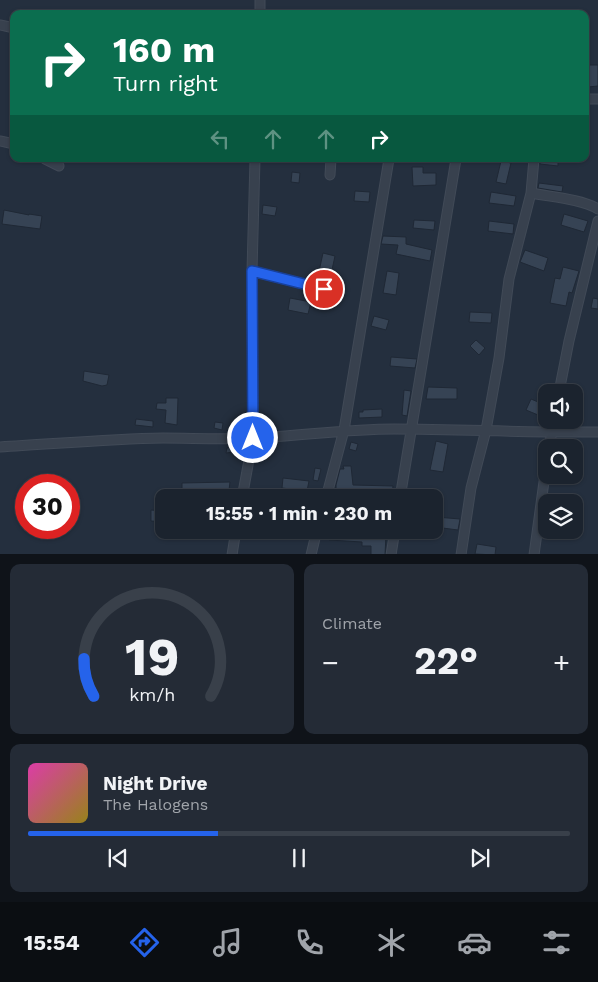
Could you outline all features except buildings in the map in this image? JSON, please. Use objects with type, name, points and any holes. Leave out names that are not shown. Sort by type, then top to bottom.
[{"type":"street","points":[[51,162],[59,166]]},
{"type":"street","points":[[244,489],[253,438],[252,271],[255,162]]},
{"type":"street","points":[[330,175],[331,162]]},
{"type":"street","points":[[328,489],[344,430],[389,162]]},
{"type":"street","points":[[402,489],[456,162]]},
{"type":"street","points":[[461,554],[471,488],[486,430],[499,358],[509,279],[531,193],[534,162]]},
{"type":"street","points":[[531,193],[593,206],[598,209]]},
{"type":"street","points":[[561,384],[598,221]]},
{"type":"street","points":[[252,271],[324,289]]},
{"type":"street","points":[[0,448],[162,438],[253,438],[344,430],[412,429],[598,432]]},
{"type":"street","points":[[550,439],[552,429]]},
{"type":"street","points":[[534,554],[544,484]]},
{"type":"street","points":[[232,554],[234,539]]},
{"type":"street","points":[[311,554],[315,539]]},
{"type":"street","points":[[391,554],[394,539]]},
{"type":"route","points":[[253,438],[252,271],[324,289]]}]
